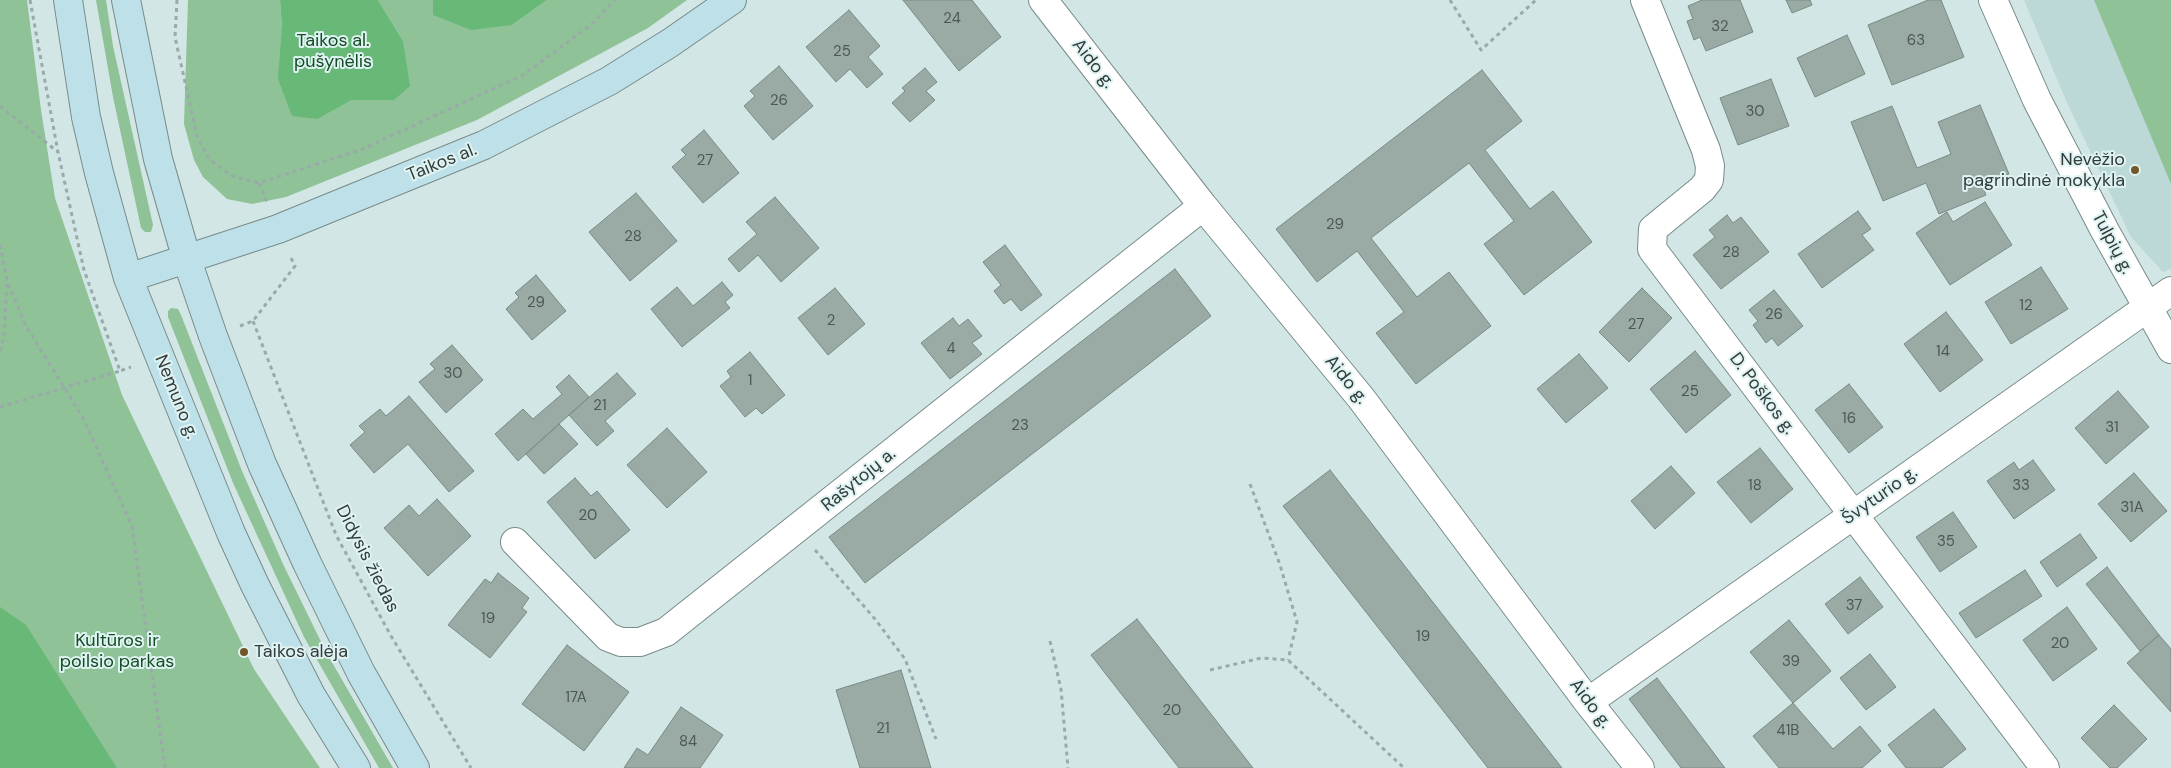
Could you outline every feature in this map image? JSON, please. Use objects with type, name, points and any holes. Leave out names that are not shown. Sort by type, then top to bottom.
[{"type":"main road","name":"Nemuno g.","points":[[68,0],[86,117],[99,174],[128,278],[231,533],[255,585],[311,695],[356,768]]},
{"type":"main road","points":[[126,0],[158,159],[187,260],[213,336],[262,464],[307,563],[361,673],[415,768]]},
{"type":"main road","name":"Taikos al.","points":[[128,278],[278,229],[484,146],[609,81],[670,43],[732,0]]},
{"type":"street","name":"Aido g.","points":[[1043,0],[1203,206],[1360,398],[1588,702],[1640,768]]},
{"type":"street","name":"D. Poškos g.","points":[[1645,0],[1706,150],[1710,166],[1709,180],[1702,189],[1653,229],[1652,249],[2045,768]]},
{"type":"street","name":"Tulpių g.","points":[[1993,0],[2037,100],[2146,307],[2171,348]]},
{"type":"street","name":"Rašytojų a.","points":[[515,542],[608,637],[622,642],[640,642],[666,632],[1203,206]]},
{"type":"street","name":"Švyturio g.","points":[[1588,702],[2171,291]]},
{"type":"path","points":[[177,0],[175,37],[197,136],[209,159],[232,176],[259,183],[363,149],[523,75],[591,25],[615,0]]},
{"type":"path","points":[[1450,0],[1481,50],[1536,0]]},
{"type":"path","points":[[0,106],[58,152]]},
{"type":"path","name":"Didysis žiedas","points":[[278,229],[294,266],[254,321],[336,536],[391,636],[471,768]]},
{"type":"path","points":[[0,245],[8,280],[25,324],[83,418],[132,526],[165,768]]},
{"type":"path","points":[[0,351],[4,337],[8,280]]},
{"type":"path","points":[[0,407],[120,371]]},
{"type":"path","points":[[1250,484],[1280,565],[1297,622],[1288,660]]},
{"type":"path","points":[[798,529],[875,619],[905,659],[936,739]]},
{"type":"path","points":[[1050,641],[1061,689],[1068,768]]},
{"type":"path","points":[[1210,670],[1262,658],[1288,660],[1404,768]]},
{"type":"shaded area","name":"Nevėžio pagrindinė mokykla","points":[[2024,0],[2171,0],[2171,269],[2163,272],[2131,237],[2067,103]]},
{"type":"green space","name":"Kultūros ir poilsio parkas","points":[[0,0],[27,0],[41,110],[55,198],[122,395],[254,669],[320,768],[0,768]]},
{"type":"green space","points":[[96,0],[106,0],[113,46],[153,225],[151,232],[145,232],[141,228],[113,97]]},
{"type":"green space","points":[[188,0],[280,0],[282,27],[318,119],[352,100],[394,100],[403,41],[378,0],[433,0],[434,15],[512,25],[547,0],[687,0],[648,28],[477,120],[286,197],[252,204],[227,199],[203,177],[194,160],[184,124]]},
{"type":"green space","name":"Taikos al. pušynėlis","points":[[280,0],[378,0],[403,41],[410,86],[394,100],[352,100],[318,119],[292,116],[278,79],[282,27]]},
{"type":"green space","points":[[433,0],[547,0],[512,25],[471,30],[433,15]]},
{"type":"green space","points":[[2094,0],[2171,0],[2171,184]]},
{"type":"green space","points":[[171,308],[178,309],[181,315],[242,471],[283,564],[326,652],[393,768],[379,768],[304,637],[233,483],[168,317],[168,311]]},
{"type":"green space","points":[[0,607],[26,625],[117,768],[0,768]]},
{"type":"building","points":[[903,0],[972,0],[1001,37],[959,71]]},
{"type":"building","points":[[1702,0],[1740,0],[1753,32],[1706,51],[1700,37],[1694,40],[1687,21],[1693,19],[1688,6]]},
{"type":"building","points":[[1786,0],[1810,0],[1812,5],[1792,13]]},
{"type":"building","points":[[1928,0],[1941,0],[1964,57],[1892,85],[1868,25]]},
{"type":"building","points":[[849,10],[880,46],[868,57],[883,74],[867,88],[850,69],[836,82],[806,47]]},
{"type":"building","points":[[1847,35],[1865,74],[1815,97],[1797,58]]},
{"type":"building","points":[[779,66],[813,106],[773,140],[744,106],[755,96],[750,91]]},
{"type":"building","points":[[925,68],[937,82],[926,91],[935,100],[910,122],[892,103],[905,91],[902,88]]},
{"type":"building","points":[[1482,70],[1522,121],[1485,150],[1530,209],[1553,191],[1592,242],[1524,295],[1484,244],[1514,221],[1469,163],[1371,238],[1417,297],[1449,272],[1491,326],[1416,384],[1376,333],[1404,312],[1357,251],[1317,282],[1276,229]]},
{"type":"building","points":[[1771,79],[1789,126],[1738,145],[1720,98]]},
{"type":"building","points":[[1980,105],[2009,174],[1982,185],[1986,195],[1939,214],[1926,183],[1883,201],[1851,122],[1892,106],[1917,168],[1951,154],[1938,122]]},
{"type":"building","points":[[704,130],[739,173],[703,203],[672,167],[686,155],[681,150]]},
{"type":"building","points":[[636,193],[677,241],[630,281],[589,232]]},
{"type":"building","points":[[775,197],[819,248],[781,282],[758,255],[739,272],[728,259],[757,234],[746,222]]},
{"type":"building","points":[[1985,202],[2012,245],[1950,285],[1916,233],[1947,212],[1953,222]]},
{"type":"building","points":[[1858,211],[1871,229],[1862,235],[1874,250],[1822,288],[1798,254]]},
{"type":"building","points":[[1727,215],[1733,223],[1741,217],[1769,252],[1721,289],[1693,255],[1715,237],[1709,230]]},
{"type":"building","points":[[1005,245],[1042,295],[1021,311],[1011,299],[1004,304],[994,291],[1001,285],[983,262]]},
{"type":"building","points":[[2041,267],[2068,309],[2011,344],[1985,302]]},
{"type":"building","points":[[1175,269],[1211,316],[865,583],[829,537]]},
{"type":"building","points":[[536,275],[566,311],[532,340],[506,309],[519,297],[515,293]]},
{"type":"building","points":[[722,282],[733,295],[725,302],[730,308],[682,347],[651,309],[677,287],[693,306]]},
{"type":"building","points":[[835,288],[865,324],[828,355],[798,318]]},
{"type":"building","points":[[1642,288],[1672,318],[1629,362],[1599,332]]},
{"type":"building","points":[[1774,290],[1803,326],[1778,346],[1772,338],[1766,343],[1753,325],[1758,321],[1749,310]]},
{"type":"building","points":[[1946,312],[1983,360],[1940,392],[1904,344]]},
{"type":"building","points":[[953,318],[959,326],[968,319],[982,336],[972,343],[982,354],[950,379],[921,343]]},
{"type":"building","points":[[452,345],[483,380],[446,413],[419,382],[435,369],[430,364]]},
{"type":"building","points":[[1695,351],[1731,395],[1686,433],[1650,389]]},
{"type":"building","points":[[750,352],[785,395],[762,414],[756,408],[745,417],[720,386],[731,377],[727,371]]},
{"type":"building","points":[[1579,354],[1608,388],[1566,423],[1537,389]]},
{"type":"building","points":[[617,373],[636,394],[605,421],[614,431],[597,446],[569,415]]},
{"type":"building","points":[[569,375],[589,397],[518,461],[495,434],[523,409],[533,419],[562,394],[556,387]]},
{"type":"building","points":[[1849,384],[1883,427],[1849,453],[1815,410]]},
{"type":"building","points":[[2118,391],[2149,427],[2106,464],[2075,428]]},
{"type":"building","points":[[409,396],[474,471],[449,492],[408,444],[374,473],[350,445],[365,432],[359,426],[380,409],[386,416]]},
{"type":"building","points":[[559,424],[578,444],[544,474],[526,454]]},
{"type":"building","points":[[667,428],[707,472],[667,508],[627,465]]},
{"type":"building","points":[[1760,448],[1793,489],[1751,523],[1717,482]]},
{"type":"building","points":[[2033,460],[2055,490],[2014,519],[1987,481],[2014,462],[2019,470]]},
{"type":"building","points":[[1671,466],[1695,493],[1655,529],[1631,501]]},
{"type":"building","points":[[1330,470],[1562,768],[1488,768],[1283,506]]},
{"type":"building","points":[[2134,473],[2167,511],[2131,542],[2098,504]]},
{"type":"building","points":[[575,478],[591,496],[597,491],[630,530],[595,559],[547,502]]},
{"type":"building","points":[[437,499],[471,536],[428,576],[384,528],[409,505],[419,516]]},
{"type":"building","points":[[1953,512],[1977,547],[1940,572],[1916,537]]},
{"type":"building","points":[[2080,534],[2097,558],[2057,587],[2040,562]]},
{"type":"building","points":[[2107,567],[2159,635],[2140,651],[2086,584]]},
{"type":"building","points":[[2025,570],[2042,596],[1976,638],[1959,613]]},
{"type":"building","points":[[498,573],[529,598],[522,608],[527,612],[490,658],[448,625],[485,579],[491,583]]},
{"type":"building","points":[[1860,577],[1883,607],[1848,634],[1825,604]]},
{"type":"building","points":[[2067,607],[2097,649],[2053,681],[2023,640]]},
{"type":"building","points":[[1137,619],[1253,768],[1179,768],[1091,655]]},
{"type":"building","points":[[1789,620],[1831,671],[1793,703],[1750,652]]},
{"type":"building","points":[[2159,635],[2171,649],[2171,712],[2127,663]]},
{"type":"building","points":[[567,645],[629,692],[584,751],[522,704]]},
{"type":"building","points":[[1870,654],[1896,687],[1866,710],[1840,678]]},
{"type":"building","points":[[901,670],[931,768],[860,768],[836,690]]},
{"type":"building","points":[[1657,678],[1725,768],[1681,768],[1629,699]]},
{"type":"building","points":[[1793,703],[1833,749],[1860,726],[1881,751],[1862,768],[1779,768],[1753,736]]},
{"type":"building","points":[[2114,705],[2147,739],[2117,768],[2110,768],[2081,738]]},
{"type":"building","points":[[681,707],[723,735],[700,768],[624,768],[637,748],[648,755]]},
{"type":"building","points":[[1934,709],[1966,749],[1942,768],[1906,768],[1888,745]]},
{"type":"place","name":"Nevėžio pagrindinė mokykla","points":[[2135,170]]},
{"type":"place","name":"Taikos alėja","points":[[244,652]]}]
